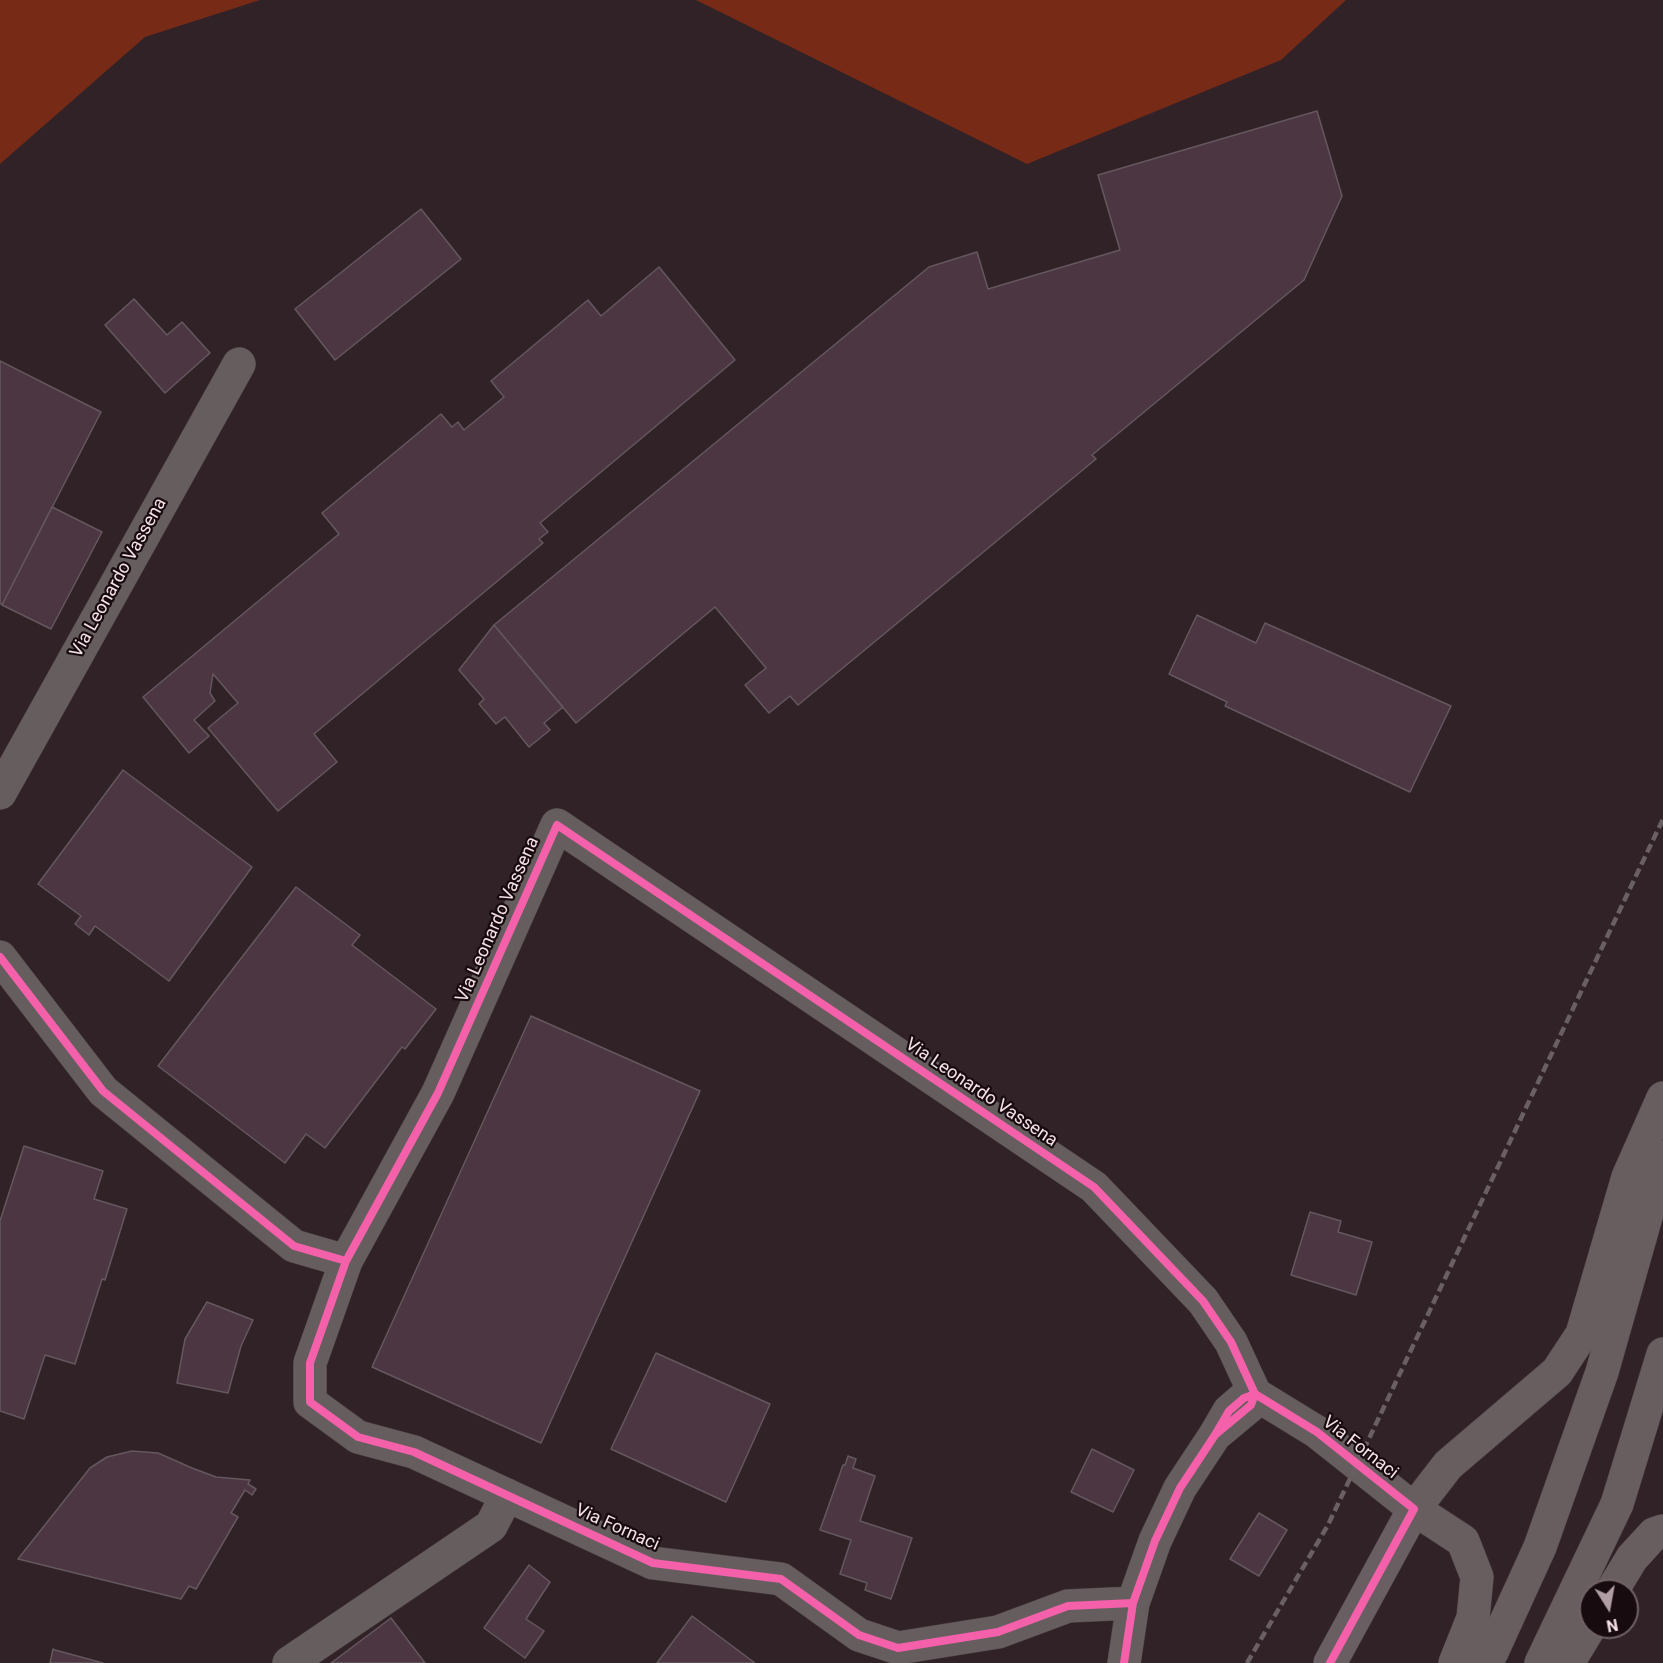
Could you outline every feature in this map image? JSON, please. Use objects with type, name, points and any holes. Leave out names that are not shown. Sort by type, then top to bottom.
[{"type":"main road","points":[[1330,1663],[1414,1509],[1448,1465],[1557,1372],[1582,1334],[1628,1177],[1663,1098]]},
{"type":"main road","points":[[1485,1663],[1540,1547],[1602,1372],[1663,1157]]},
{"type":"main road","points":[[1541,1663],[1617,1504],[1663,1353]]},
{"type":"main road","points":[[1414,1509],[1463,1541],[1477,1577],[1473,1618],[1455,1663]]},
{"type":"main road","points":[[1619,1579],[1632,1558],[1654,1534],[1663,1531]]},
{"type":"main road","points":[[1568,1663],[1583,1639]]},
{"type":"street","name":"Via Leonardo Vassena","points":[[0,793],[239,363]]},
{"type":"street","name":"Via Leonardo Vassena","points":[[346,1261],[438,1093],[557,825],[1094,1187],[1203,1301],[1231,1341],[1255,1394]]},
{"type":"street","points":[[0,957],[103,1091],[294,1246],[346,1261]]},
{"type":"street","name":"Via Fornaci","points":[[346,1261],[310,1363],[310,1402],[358,1437],[414,1452],[653,1563],[781,1579],[859,1635],[898,1648],[998,1632],[1068,1606],[1133,1603]]},
{"type":"street","points":[[1124,1663],[1133,1603],[1155,1541],[1180,1488],[1229,1411],[1244,1398],[1255,1394]]},
{"type":"street","name":"Via Fornaci","points":[[1255,1394],[1317,1432],[1414,1509]]},
{"type":"street","points":[[290,1663],[491,1526],[507,1496]]},
{"type":"shaded area","points":[[0,0],[260,0],[145,37],[0,164]]},
{"type":"shaded area","points":[[696,0],[1346,0],[1281,60],[1027,164]]},
{"type":"building","points":[[1317,111],[1342,196],[1304,280],[1092,455],[1096,459],[798,705],[790,696],[769,713],[745,685],[766,668],[715,607],[576,723],[494,625],[929,267],[977,252],[988,289],[1120,250],[1098,175]]},
{"type":"building","points":[[421,209],[461,259],[335,360],[295,309]]},
{"type":"building","points":[[659,267],[735,360],[540,523],[548,532],[539,539],[543,543],[314,734],[337,762],[278,811],[208,728],[238,703],[213,674],[210,693],[215,701],[194,720],[209,736],[189,753],[143,697],[339,534],[322,513],[441,414],[452,427],[458,422],[464,430],[504,397],[491,381],[588,300],[601,316]]},
{"type":"building","points":[[134,299],[167,335],[182,322],[210,353],[165,393],[105,325]]},
{"type":"building","points":[[0,361],[101,412],[2,605],[0,603]]},
{"type":"building","points":[[52,507],[102,532],[51,629],[2,605]]},
{"type":"building","points":[[1197,615],[1256,643],[1265,623],[1451,706],[1410,792],[1225,706],[1227,702],[1169,674]]},
{"type":"building","points":[[494,625],[563,707],[544,723],[550,730],[529,747],[505,717],[496,724],[479,704],[484,699],[459,670]]},
{"type":"building","points":[[123,770],[252,867],[169,981],[95,926],[89,935],[75,924],[81,916],[38,884]]},
{"type":"building","points":[[296,887],[360,935],[352,945],[436,1009],[405,1049],[402,1047],[325,1148],[306,1134],[285,1163],[158,1066]]},
{"type":"building","points":[[531,1016],[700,1091],[541,1443],[372,1367]]},
{"type":"building","points":[[24,1146],[103,1171],[94,1199],[127,1209],[75,1364],[45,1355],[24,1419],[0,1411],[0,1221]]},
{"type":"building","points":[[1310,1212],[1341,1221],[1338,1232],[1372,1242],[1356,1295],[1291,1275]]},
{"type":"building","points":[[207,1302],[253,1320],[241,1346],[228,1393],[177,1383],[185,1339]]},
{"type":"building","points":[[656,1353],[770,1404],[726,1502],[611,1449]]},
{"type":"building","points":[[1092,1449],[1134,1470],[1113,1512],[1071,1492]]},
{"type":"building","points":[[132,1451],[158,1453],[216,1477],[250,1480],[248,1484],[256,1489],[252,1495],[245,1490],[231,1513],[238,1517],[196,1589],[189,1586],[181,1599],[18,1559],[90,1468],[107,1457]]},
{"type":"building","points":[[848,1456],[856,1459],[853,1468],[875,1476],[860,1521],[912,1538],[891,1599],[865,1590],[867,1583],[840,1574],[851,1540],[820,1530]]},
{"type":"building","points":[[1259,1513],[1287,1530],[1259,1576],[1230,1559]]},
{"type":"building","points":[[529,1565],[550,1582],[526,1619],[544,1631],[525,1658],[484,1628]]},
{"type":"building","points":[[692,1616],[755,1663],[657,1663]]},
{"type":"building","points":[[391,1618],[425,1663],[331,1663]]},
{"type":"building","points":[[53,1649],[55,1650],[103,1663],[50,1663]]},
{"type":"railway","points":[[1247,1663],[1328,1525],[1663,819]]},
{"type":"cycle path","points":[[0,957],[103,1091],[294,1246],[346,1261],[438,1093],[557,825],[1094,1187],[1203,1301],[1231,1342],[1255,1394]]},
{"type":"cycle path","points":[[346,1261],[310,1363],[310,1402],[358,1437],[414,1452],[653,1563],[781,1579],[859,1635],[898,1648],[998,1632],[1068,1606],[1133,1603]]},
{"type":"cycle path","points":[[1255,1394],[1317,1432],[1414,1509],[1330,1663]]},
{"type":"cycle path","points":[[1255,1394],[1251,1405],[1215,1435],[1229,1411],[1244,1398],[1255,1394]]},
{"type":"cycle path","points":[[1124,1663],[1133,1603],[1155,1541],[1180,1488],[1215,1435]]}]
